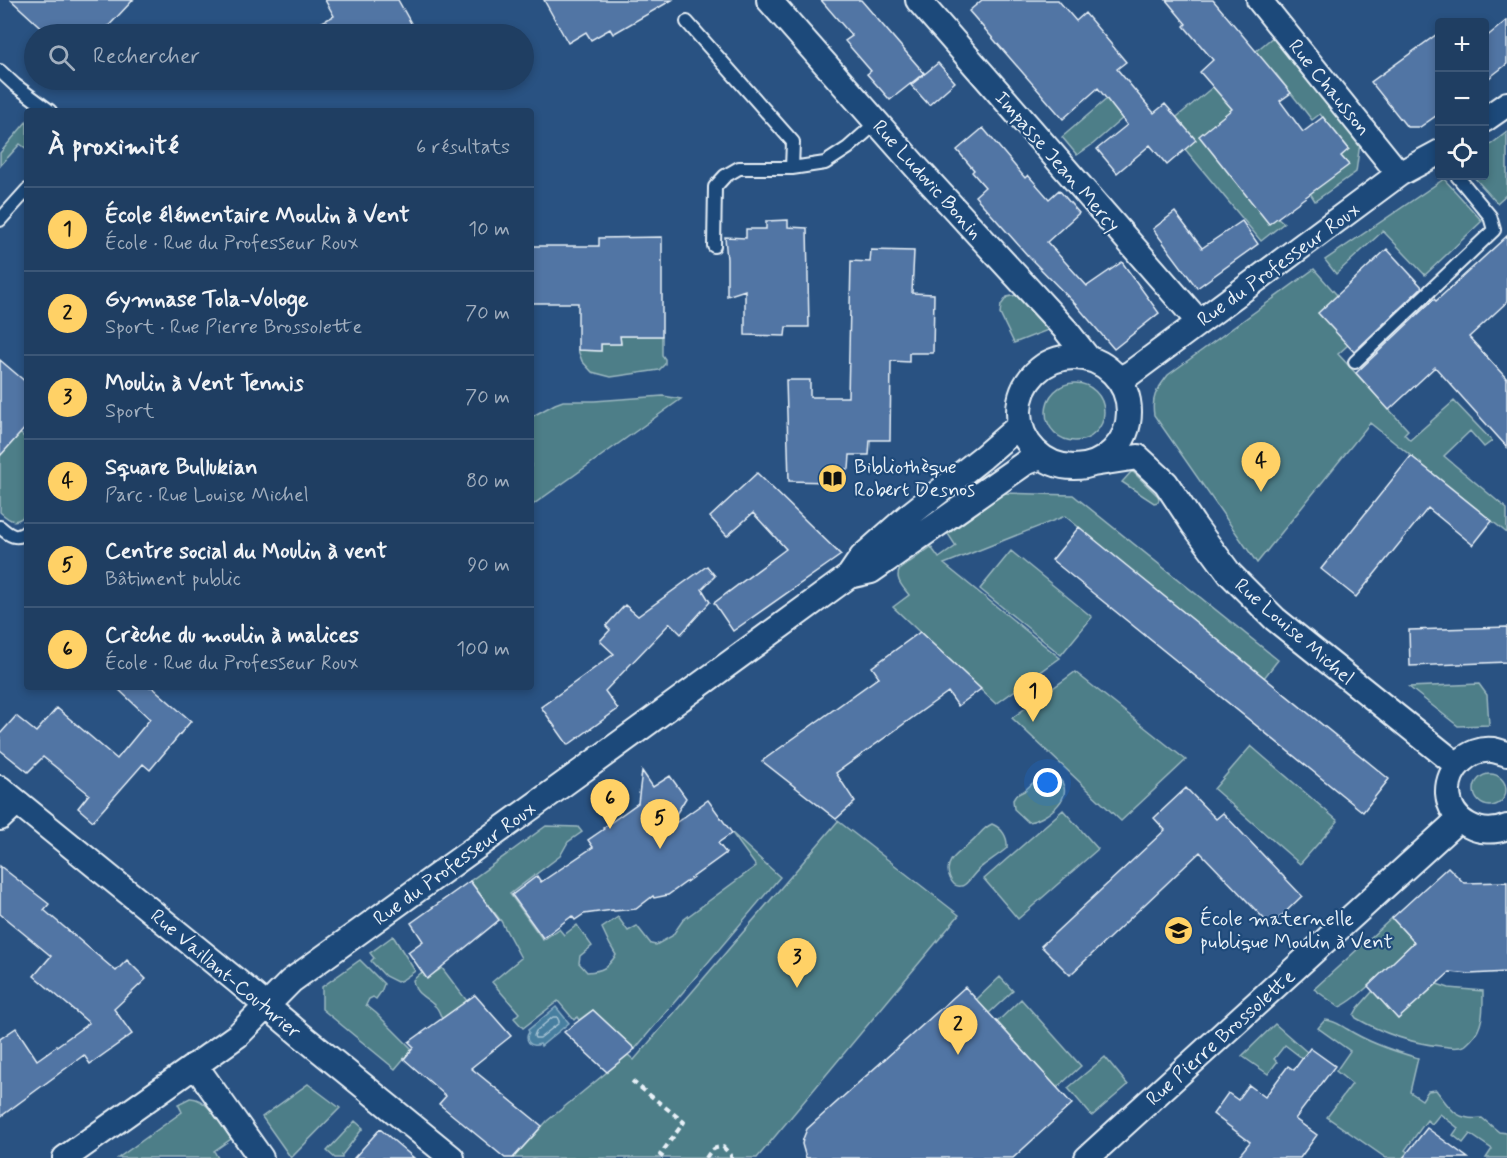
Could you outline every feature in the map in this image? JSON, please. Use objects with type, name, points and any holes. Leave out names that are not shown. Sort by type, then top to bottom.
[{"type":"street","name":"Rue Ludovic Bonin","points":[[770,0],[1088,358]]},
{"type":"street","name":"Impasse Jean Mercy","points":[[918,0],[1199,322]]},
{"type":"street","name":"Rue Chausson","points":[[1259,0],[1399,174]]},
{"type":"street","points":[[1489,117],[1507,104]]},
{"type":"street","name":"Rue du Professeur Roux","points":[[1119,379],[1131,374],[1399,174],[1435,155]]},
{"type":"street","points":[[1069,356],[1088,358],[1106,366],[1119,379],[1130,406],[1130,421],[1125,435],[1106,458],[1076,468],[1058,465],[1041,457],[1028,443],[1020,425],[1019,405],[1024,387],[1036,371],[1051,361],[1069,356]]},
{"type":"street","name":"Rue du Professeur Roux","points":[[65,1158],[238,1035],[291,981],[849,576],[861,557],[1020,425]]},
{"type":"street","name":"Rue du Professeur Roux","points":[[849,576],[871,571],[1025,463],[1041,457]]},
{"type":"street","name":"Rue Louise Michel","points":[[1093,464],[1138,457],[1166,483],[1230,574],[1275,619],[1457,765]]},
{"type":"street","points":[[1507,754],[1494,750],[1480,750],[1467,756],[1457,765],[1450,778],[1448,793],[1452,807],[1468,826],[1489,832],[1507,827]]},
{"type":"street","name":"Rue Vaillant-Couturier","points":[[6,803],[237,981],[452,1158]]},
{"type":"street","name":"Rue Pierre Brossolette","points":[[1087,1158],[1460,819]]},
{"type":"street","points":[[195,1065],[261,1158]]},
{"type":"lane","points":[[687,22],[792,142],[792,168]]},
{"type":"lane","points":[[0,71],[46,108]]},
{"type":"lane","points":[[714,246],[715,187],[725,176],[739,168],[792,168],[825,162],[848,148],[877,122]]},
{"type":"lane","points":[[1355,362],[1494,230],[1490,216],[1460,180]]},
{"type":"lane","points":[[0,220],[24,193]]},
{"type":"lane","points":[[0,527],[13,537],[19,537],[24,533]]},
{"type":"path","points":[[632,1081],[684,1122],[660,1155],[664,1158]]},
{"type":"path","points":[[706,1158],[711,1150],[717,1147],[723,1147],[731,1158]]},
{"type":"green space","points":[[1274,36],[1360,143],[1356,172],[1315,201],[1310,193],[1348,165],[1341,156],[1349,149],[1320,114],[1312,120],[1276,74],[1218,121],[1208,146],[1234,180],[1284,223],[1261,241],[1166,126]]},
{"type":"green space","points":[[1108,98],[1124,117],[1077,155],[1062,137]]},
{"type":"green space","points":[[24,125],[24,147],[20,144],[0,166],[0,153]]},
{"type":"green space","points":[[1507,132],[1507,194],[1497,203],[1477,180],[1489,180],[1489,146]]},
{"type":"green space","points":[[1443,180],[1482,221],[1425,275],[1383,231],[1336,274],[1325,260]]},
{"type":"green space","points":[[1314,269],[1337,295],[1348,345],[1338,354],[1408,430],[1404,434],[1410,440],[1454,401],[1492,441],[1484,447],[1470,431],[1444,456],[1507,509],[1507,533],[1370,423],[1257,563],[1154,415],[1154,398],[1168,375]]},
{"type":"green space","points":[[1017,295],[1025,299],[1048,330],[1014,343],[1000,314],[1001,305],[1007,297]]},
{"type":"green space","points":[[620,336],[662,336],[662,355],[665,364],[659,370],[611,377],[592,372],[582,361],[578,350],[601,351],[601,344],[621,344]]},
{"type":"green space","points":[[1069,383],[1081,383],[1096,391],[1104,406],[1104,418],[1096,433],[1081,441],[1069,441],[1054,433],[1046,418],[1046,406],[1054,391]]},
{"type":"green space","points":[[663,396],[681,399],[534,504],[534,415],[563,401]]},
{"type":"green space","points":[[20,433],[24,437],[24,516],[17,521],[7,518],[0,512],[0,447],[7,448]]},
{"type":"green space","points":[[1132,471],[1158,496],[1158,502],[1154,503],[1122,482]]},
{"type":"green space","points":[[1004,493],[1073,495],[1278,660],[1264,678],[1065,516],[944,564],[1060,658],[996,704],[893,607],[909,595],[899,580],[900,569],[931,547],[939,558],[956,546],[948,534]]},
{"type":"green space","points":[[1011,551],[1092,617],[1061,655],[980,589]]},
{"type":"green space","points":[[1075,672],[1186,760],[1121,821],[1012,718]]},
{"type":"green space","points":[[1479,684],[1487,695],[1489,725],[1458,726],[1409,687]]},
{"type":"green space","points":[[1251,746],[1338,821],[1300,864],[1214,789]]},
{"type":"green space","points":[[1044,773],[1055,776],[1063,784],[1063,798],[1044,817],[1028,822],[1014,809],[1013,800],[1016,795]]},
{"type":"green space","points":[[1490,774],[1501,779],[1506,790],[1501,801],[1490,806],[1479,801],[1474,790],[1479,779]]},
{"type":"green space","points":[[1063,810],[1098,849],[1018,919],[984,879]]},
{"type":"green space","points":[[838,821],[959,915],[757,1158],[513,1158],[547,1121],[628,1055],[634,1060]]},
{"type":"green space","points":[[992,824],[1004,833],[1007,848],[980,868],[965,884],[955,885],[948,871],[951,860]]},
{"type":"green space","points":[[546,826],[578,827],[582,832],[568,842],[560,856],[510,894],[543,940],[559,929],[564,935],[577,925],[592,946],[580,956],[579,963],[587,972],[604,968],[616,955],[602,928],[618,917],[628,931],[637,926],[651,944],[656,945],[672,936],[683,920],[756,866],[732,833],[780,877],[635,1049],[593,1010],[579,1020],[577,1017],[574,1020],[558,1001],[523,1028],[514,1018],[519,1013],[492,982],[521,958],[501,921],[470,881]]},
{"type":"green space","points":[[1392,918],[1414,942],[1366,988],[1339,1007],[1314,989]]},
{"type":"green space","points":[[393,936],[415,971],[397,982],[385,976],[371,961],[374,958],[370,953]]},
{"type":"green space","points":[[360,960],[384,984],[376,999],[373,997],[369,999],[366,1005],[412,1049],[395,1069],[322,1009],[322,987]]},
{"type":"green space","points":[[442,968],[467,1001],[442,1019],[436,1007],[416,989],[413,980],[422,972],[427,978]]},
{"type":"green space","points":[[1000,977],[1013,991],[989,1013],[976,1000]]},
{"type":"green space","points":[[1437,984],[1449,988],[1483,991],[1481,1024],[1465,1046],[1429,1045],[1396,1037],[1354,1015],[1373,991],[1398,1019]]},
{"type":"green space","points":[[1021,999],[1081,1066],[1057,1088],[997,1022]]},
{"type":"green space","points":[[1325,1020],[1337,1023],[1381,1046],[1418,1058],[1410,1092],[1422,1100],[1428,1091],[1436,1090],[1454,1112],[1465,1117],[1482,1118],[1499,1132],[1507,1133],[1507,1158],[1486,1158],[1492,1149],[1470,1134],[1463,1143],[1453,1135],[1458,1128],[1440,1114],[1432,1124],[1427,1120],[1405,1150],[1415,1158],[1386,1158],[1327,1117],[1352,1084],[1336,1071],[1350,1051],[1318,1028]]},
{"type":"green space","points":[[1275,1024],[1307,1052],[1302,1058],[1285,1045],[1274,1059],[1277,1062],[1268,1074],[1242,1056]]},
{"type":"green space","points":[[1105,1057],[1128,1085],[1092,1116],[1068,1088]]},
{"type":"green space","points":[[308,1084],[340,1108],[291,1158],[262,1117]]},
{"type":"green space","points":[[190,1098],[208,1107],[231,1139],[214,1151],[218,1158],[118,1158],[182,1112],[178,1104]]},
{"type":"green space","points":[[355,1121],[363,1128],[342,1158],[335,1158],[327,1151]]},
{"type":"water","points":[[556,1007],[569,1023],[541,1046],[531,1044],[528,1040],[528,1030]]},
{"type":"building","points":[[11,0],[133,0],[110,24],[37,24]]},
{"type":"building","points":[[325,0],[398,0],[411,24],[318,24],[334,16]]},
{"type":"building","points":[[544,0],[672,0],[613,34],[610,29],[591,40],[586,32],[568,43]]},
{"type":"building","points":[[821,0],[861,0],[924,73],[890,100],[867,74],[871,71],[845,41],[852,36]]},
{"type":"building","points":[[982,0],[1058,0],[1076,21],[1085,13],[1126,62],[1117,69],[1154,113],[1165,104],[1196,140],[1167,165],[1150,145],[1117,173],[1097,149],[1127,125],[1098,88],[1063,119],[969,11]]},
{"type":"building","points":[[1166,0],[1213,0],[1291,93],[1280,101],[1303,132],[1323,117],[1349,149],[1341,156],[1349,165],[1269,224],[1199,136],[1232,109],[1200,72],[1213,60],[1184,26],[1186,24]]},
{"type":"building","points":[[1507,20],[1507,64],[1489,78],[1489,72],[1489,35]]},
{"type":"building","points":[[1435,36],[1435,116],[1420,127],[1407,127],[1371,82]]},
{"type":"building","points":[[938,63],[955,82],[929,105],[911,85]]},
{"type":"building","points":[[983,128],[1025,178],[1028,175],[1049,199],[1059,190],[1079,213],[1047,242],[1087,286],[1122,262],[1159,313],[1114,349],[975,196],[985,187],[957,150]]},
{"type":"building","points":[[1175,212],[1202,248],[1242,221],[1258,244],[1197,288],[1153,229]]},
{"type":"building","points":[[788,220],[788,227],[807,228],[809,327],[786,327],[785,336],[745,335],[745,290],[727,296],[725,237],[746,238],[746,229],[766,229],[766,221]]},
{"type":"building","points":[[1507,236],[1507,302],[1469,337],[1507,379],[1507,447],[1435,367],[1389,410],[1356,373],[1434,299],[1436,301]]},
{"type":"building","points":[[662,237],[662,336],[620,336],[621,344],[601,344],[601,351],[578,350],[578,303],[534,303],[534,246],[599,246],[599,238]]},
{"type":"building","points":[[1387,249],[1422,287],[1354,352],[1318,313]]},
{"type":"building","points":[[871,250],[914,251],[912,293],[934,294],[933,353],[909,353],[909,362],[891,361],[890,440],[870,440],[869,455],[850,455],[849,469],[830,468],[829,482],[789,481],[786,380],[810,380],[810,397],[848,397],[851,261],[870,262]]},
{"type":"building","points":[[0,360],[24,380],[24,429],[0,456]]},
{"type":"building","points":[[1411,456],[1492,521],[1473,545],[1428,508],[1356,597],[1321,569]]},
{"type":"building","points":[[757,473],[841,555],[733,631],[714,603],[786,549],[753,513],[727,536],[710,517]]},
{"type":"building","points":[[1079,527],[1389,779],[1363,812],[1052,560]]},
{"type":"building","points":[[707,566],[715,576],[702,589],[710,602],[681,634],[670,623],[605,691],[618,709],[568,745],[541,707],[614,654],[600,641],[610,630],[606,626],[625,605],[638,616]]},
{"type":"building","points":[[1507,627],[1507,662],[1410,666],[1409,630]]},
{"type":"building","points":[[920,632],[981,689],[958,706],[948,692],[836,773],[855,802],[836,819],[762,761],[879,677],[872,667]]},
{"type":"building","points":[[119,690],[155,690],[191,721],[150,770],[143,764],[93,821],[78,808],[89,794],[43,757],[28,772],[0,750],[0,734],[16,716],[36,732],[57,708],[117,759],[150,719]]},
{"type":"building","points":[[642,771],[653,787],[670,776],[686,798],[667,829],[708,800],[732,833],[718,843],[726,853],[668,895],[654,898],[653,896],[636,909],[584,914],[575,920],[572,916],[543,938],[512,895],[537,876],[541,882],[593,847],[588,840],[638,803]]},
{"type":"building","points":[[1186,788],[1216,819],[1223,813],[1302,896],[1271,926],[1200,852],[1070,975],[1041,946],[1165,830],[1154,818]]},
{"type":"building","points":[[0,866],[49,904],[44,910],[116,971],[127,960],[146,979],[114,1009],[132,1034],[90,1064],[84,1055],[0,1117],[0,1039],[16,1028],[37,1060],[89,1023],[34,976],[51,956],[0,914]]},
{"type":"building","points":[[1448,867],[1464,883],[1507,882],[1507,972],[1470,974],[1450,972],[1398,1019],[1368,986],[1414,942],[1392,918]]},
{"type":"building","points":[[470,881],[499,920],[427,979],[408,952],[423,941],[411,923]]},
{"type":"building","points":[[965,987],[1072,1104],[1013,1158],[806,1158],[802,1144],[807,1129]]},
{"type":"building","points":[[475,995],[511,1036],[471,1068],[542,1126],[513,1158],[505,1158],[439,1104],[446,1096],[404,1059],[414,1047],[409,1042]]},
{"type":"building","points":[[593,1010],[635,1049],[607,1072],[564,1032]]},
{"type":"building","points":[[1310,1048],[1335,1066],[1295,1119],[1317,1135],[1300,1158],[1237,1158],[1250,1142],[1213,1114],[1228,1093],[1238,1100],[1249,1085],[1265,1097],[1288,1066],[1294,1070]]},
{"type":"building","points":[[1427,1128],[1468,1158],[1403,1158]]},
{"type":"building","points":[[380,1129],[414,1158],[354,1158]]},
{"type":"place","name":"Bibliothèque Robert Desnos","points":[[833,478]]},
{"type":"place","name":"Square Bullukian","points":[[1261,492]]},
{"type":"place","name":"École élémentaire Moulin à Vent","points":[[1033,722]]},
{"type":"place","name":"Crèche du moulin à malices","points":[[610,829]]},
{"type":"place","name":"Centre social du Moulin à vent","points":[[660,849]]},
{"type":"place","name":"École maternelle publique Moulin à Vent","points":[[1179,930]]},
{"type":"place","name":"Moulin à Vent Tennis","points":[[797,988]]},
{"type":"place","name":"Gymnase Tola-Vologe","points":[[958,1055]]}]
